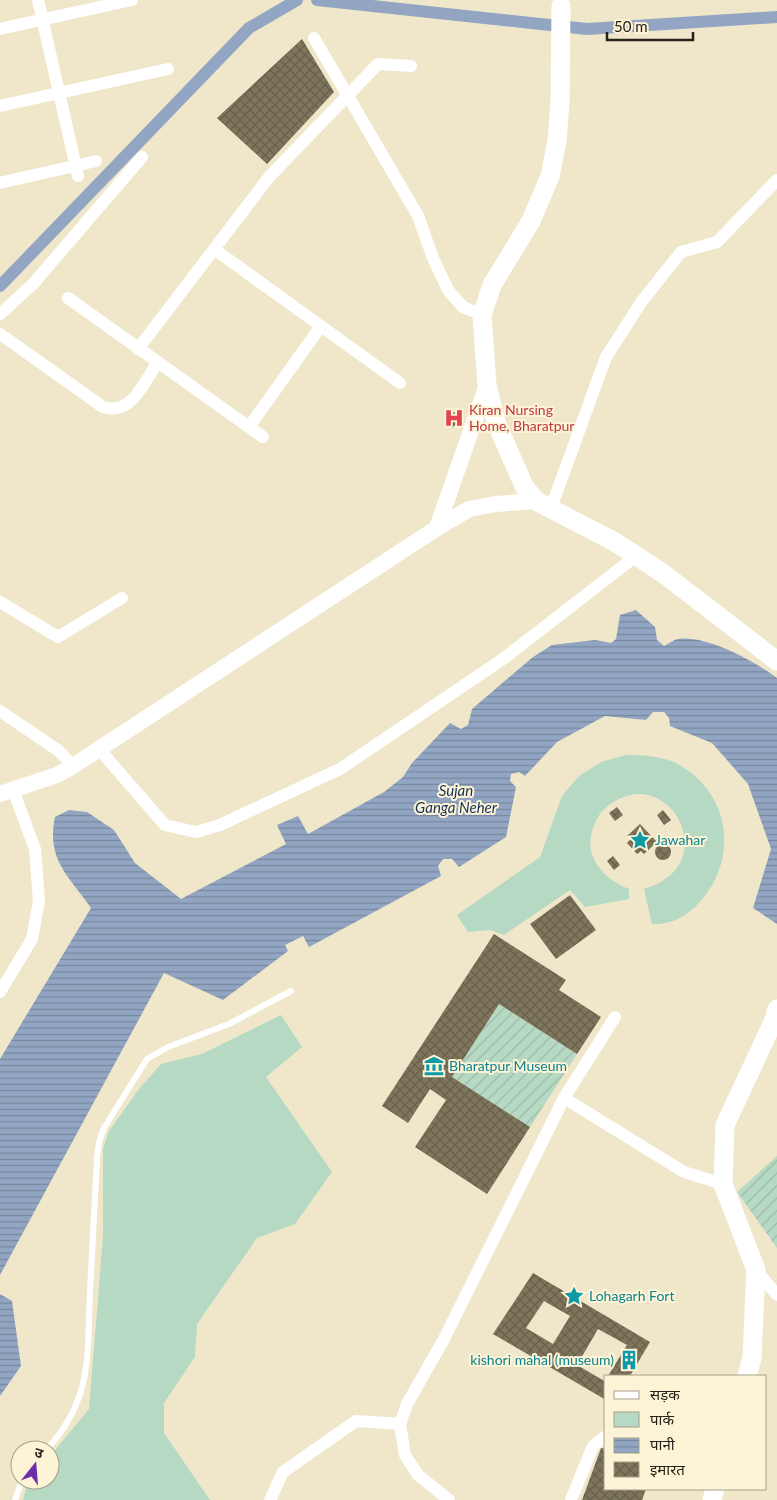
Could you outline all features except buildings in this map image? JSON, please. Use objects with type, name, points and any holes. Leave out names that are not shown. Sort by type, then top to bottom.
[{"type":"main road","points":[[561,2],[559,112],[557,141],[550,176],[531,221],[492,285],[482,315],[486,385],[496,422],[524,486],[544,505],[615,542],[664,574],[777,660]]},
{"type":"main road","points":[[747,1375],[752,1358],[756,1270],[724,1184],[725,1125],[774,1020],[777,1009]]},
{"type":"street","points":[[38,0],[77,171]]},
{"type":"street","points":[[0,29],[132,0]]},
{"type":"street","points":[[314,38],[418,216],[433,258],[448,290],[464,307],[482,315]]},
{"type":"street","points":[[138,349],[268,177],[348,94],[378,64],[411,66]]},
{"type":"street","points":[[0,106],[168,69]]},
{"type":"street","points":[[0,314],[33,284],[142,157]]},
{"type":"street","points":[[0,184],[77,171],[96,160]]},
{"type":"street","points":[[0,992],[32,939],[39,901],[35,850],[6,792],[57,774],[73,766],[469,509],[496,504],[544,505],[606,357],[642,301],[681,252],[717,242],[777,180]]},
{"type":"street","points":[[214,249],[400,382]]},
{"type":"street","points":[[68,298],[263,437]]},
{"type":"street","points":[[249,427],[321,326]]},
{"type":"street","points":[[0,334],[103,407],[113,410],[122,409],[129,404],[157,363]]},
{"type":"street","points":[[437,528],[486,385]]},
{"type":"street","points":[[99,749],[165,824],[196,832],[220,825],[340,769],[503,659],[636,556]]},
{"type":"street","points":[[0,602],[58,637],[122,598]]},
{"type":"street","points":[[0,711],[59,751],[73,766]]},
{"type":"street","points":[[449,1500],[418,1475],[405,1455],[400,1424],[407,1404],[444,1339],[564,1098],[615,1017]]},
{"type":"street","points":[[564,1098],[684,1172],[724,1184]]},
{"type":"street","points":[[756,1270],[777,1295]]},
{"type":"street","points":[[270,1500],[283,1472],[356,1421],[400,1424]]},
{"type":"street","points":[[571,1500],[593,1446],[604,1438]]},
{"type":"lane","points":[[55,1440],[76,1410],[84,1384],[89,1351],[97,1158],[99,1142],[104,1128],[147,1059],[168,1047],[229,1024],[291,991]]},
{"type":"green space","points":[[626,755],[653,756],[678,764],[696,777],[710,793],[719,811],[724,830],[724,850],[719,870],[710,889],[696,906],[676,920],[652,924],[644,889],[667,878],[680,862],[685,844],[682,826],[672,810],[658,799],[641,794],[621,798],[606,807],[596,821],[590,843],[592,853],[602,871],[609,878],[629,889],[629,899],[585,907],[570,890],[504,935],[490,930],[468,932],[457,915],[540,857],[562,796],[579,776],[601,762]]},
{"type":"green space","points":[[499,1004],[577,1054],[530,1127],[452,1077]]},
{"type":"green space","points":[[281,1015],[302,1047],[266,1077],[332,1172],[295,1224],[257,1238],[197,1324],[195,1357],[164,1403],[164,1433],[210,1500],[23,1500],[26,1490],[60,1490],[60,1444],[89,1409],[103,1236],[103,1148],[109,1131],[139,1089],[161,1064],[202,1054]]},
{"type":"green space","points":[[777,1156],[777,1248],[737,1192]]},
{"type":"water","name":"Sujan Ganga Neher","points":[[636,610],[655,627],[657,640],[664,646],[678,639],[702,641],[743,657],[777,678],[777,924],[753,908],[771,849],[748,784],[712,743],[670,726],[669,718],[664,712],[653,712],[646,720],[605,716],[557,742],[525,776],[519,772],[511,774],[510,781],[516,787],[506,837],[459,867],[452,859],[443,859],[438,866],[441,876],[309,947],[303,936],[285,945],[288,951],[223,1000],[164,973],[0,1275],[0,1059],[91,908],[61,867],[54,845],[55,817],[69,810],[87,812],[114,830],[135,863],[181,899],[286,844],[277,825],[298,816],[308,834],[384,792],[403,777],[412,763],[450,723],[461,729],[468,725],[472,709],[533,657],[552,645],[595,640],[611,643],[616,639],[620,615]]},
{"type":"water","points":[[0,1294],[12,1301],[21,1366],[0,1396]]},
{"type":"waterway","points":[[0,286],[249,28],[297,0]]},
{"type":"waterway","points":[[317,0],[587,29],[777,17]]},
{"type":"place","name":"Kiran Nursing Home, Bharatpur","points":[[454,418]]},
{"type":"place","name":"Jawahar","points":[[640,840]]},
{"type":"place","name":"Bharatpur Museum","points":[[434,1066]]},
{"type":"place","name":"Lohagarh Fort","points":[[574,1296]]},
{"type":"place","name":"kishori mahal (museum)","points":[[629,1360]]}]
